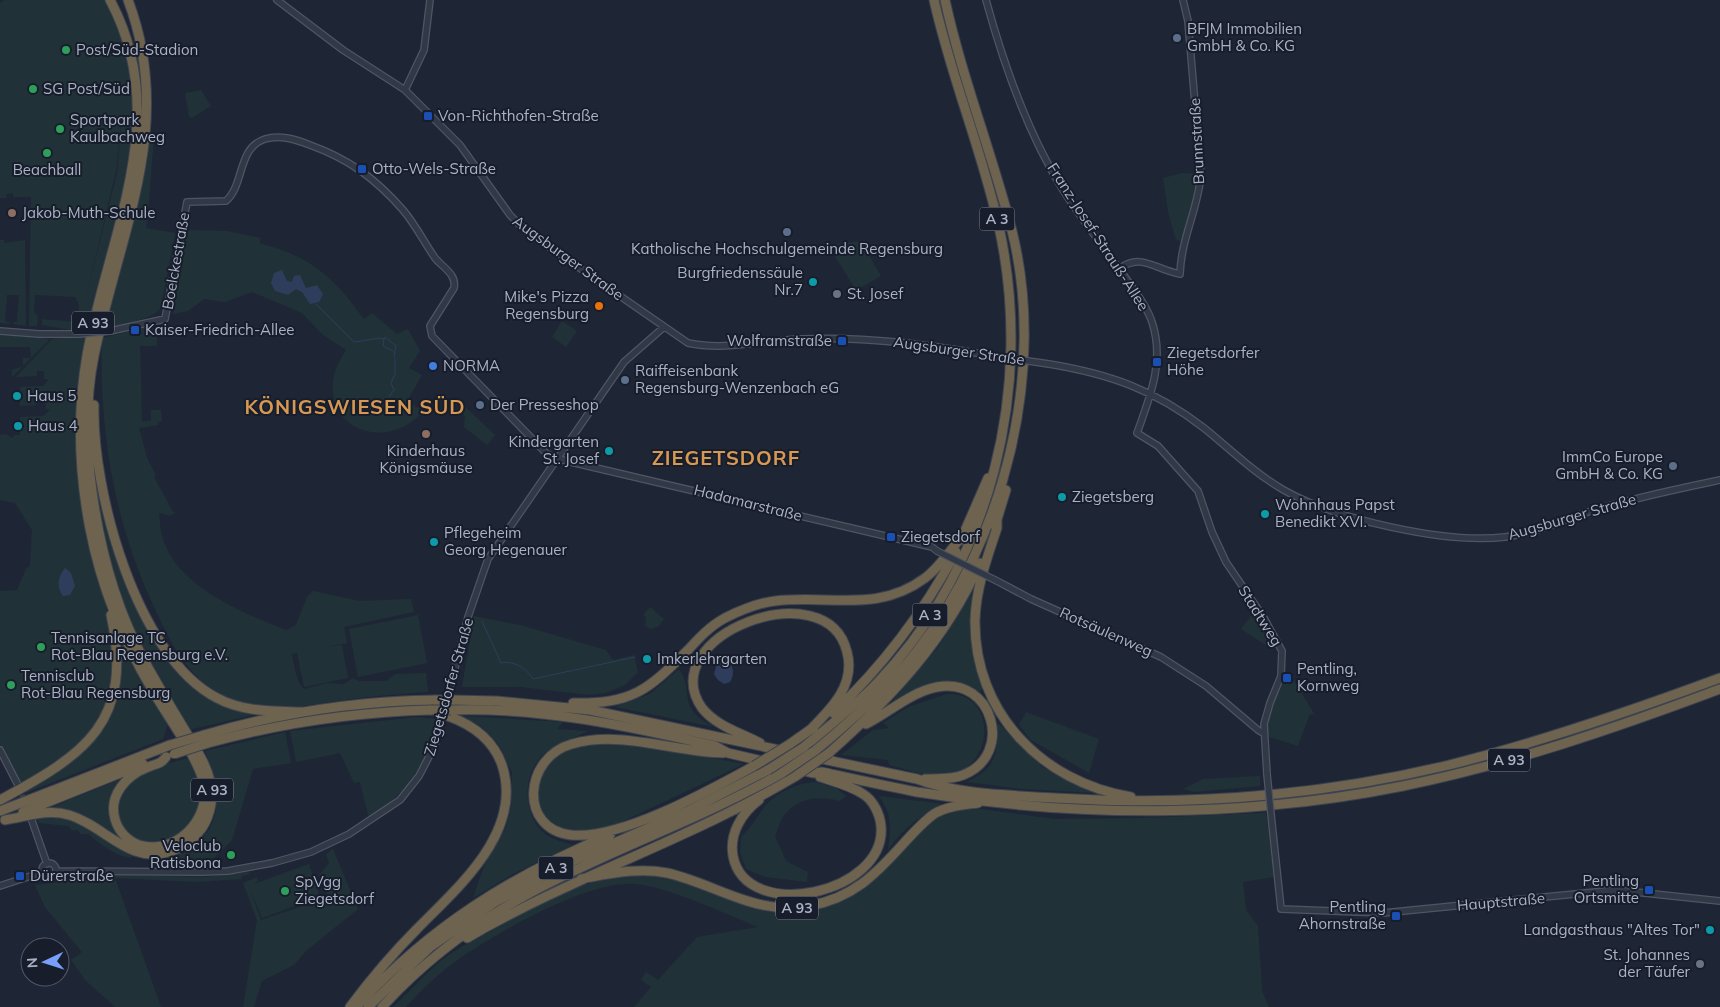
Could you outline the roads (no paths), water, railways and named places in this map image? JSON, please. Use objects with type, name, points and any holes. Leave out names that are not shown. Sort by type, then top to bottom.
[{"type":"highway","name":"A 93","points":[[0,800],[54,770],[78,753],[100,727],[114,695],[118,661],[115,633],[91,536],[85,494],[81,442],[82,394],[86,358],[97,304],[134,170],[138,121],[132,60],[127,38],[110,0]]},
{"type":"highway","name":"A 93","points":[[2,821],[50,812],[67,814],[84,821],[128,849],[153,854],[171,851],[190,841],[202,827],[211,807],[211,782],[206,767],[140,652],[120,607],[104,557],[96,519],[87,437],[91,372],[105,306],[136,197],[146,125],[147,76],[143,49],[128,0]]},
{"type":"highway","name":"A 3","points":[[368,1007],[430,947],[474,915],[509,893],[559,867],[688,811],[768,770],[804,747],[859,701],[880,680],[923,626],[952,579],[976,531],[1001,446],[1009,387],[1010,347],[1006,270],[999,227],[934,0]]},
{"type":"highway","name":"A 3","points":[[382,1007],[411,977],[446,947],[487,918],[538,888],[717,808],[782,773],[816,750],[869,704],[897,675],[917,651],[944,612],[971,565],[1009,458],[1016,424],[1022,363],[1023,321],[1020,280],[1012,233],[945,0]]},
{"type":"highway","name":"A 93","points":[[97,345],[94,415],[104,497],[123,562],[149,621],[180,669],[210,694],[224,702],[251,710],[302,712]]},
{"type":"highway","points":[[639,821],[717,786],[790,744],[833,713],[886,659],[917,618],[943,576],[963,535],[1001,446]]},
{"type":"highway","name":"A 3","points":[[857,728],[915,669],[949,620],[976,572],[997,521],[1009,475],[1009,458]]},
{"type":"highway","name":"A 3","points":[[997,521],[997,528],[981,580],[975,618],[980,664],[996,704],[1020,740],[1057,771],[1078,782],[1105,791],[1158,801]]},
{"type":"highway","name":"A 93","points":[[551,706],[610,702],[638,692],[664,673],[712,626],[760,603],[795,599],[858,602],[874,600],[903,590],[925,578],[963,535]]},
{"type":"highway","name":"A 93","points":[[105,588],[137,662],[197,766],[204,786],[203,808],[198,820],[186,834],[166,845],[138,844],[124,835],[116,823],[113,807],[115,797],[119,789],[133,775],[146,767],[162,762],[170,752]]},
{"type":"highway","points":[[765,746],[709,716],[698,700],[694,686],[696,668],[705,651],[720,637],[748,622],[782,615],[802,614],[824,621],[845,642],[849,665],[844,688],[832,708],[810,730]]},
{"type":"highway","name":"A 93","points":[[0,811],[206,739],[302,712],[361,704],[435,700],[497,700],[630,717],[917,779],[930,784],[1024,796],[1158,801],[1294,792],[1354,783],[1447,765],[1568,731],[1720,678]]},
{"type":"highway","name":"A 93","points":[[857,728],[911,697],[936,687],[950,685],[960,687],[976,696],[988,712],[992,722],[992,743],[987,755],[974,769],[964,775],[948,779],[917,779]]},
{"type":"highway","name":"A 93","points":[[639,821],[613,830],[585,835],[557,832],[542,818],[534,801],[534,781],[540,767],[546,758],[570,744],[633,742],[728,753],[814,773],[822,772],[916,792],[985,801],[1065,808],[1172,810],[1266,805],[1338,797],[1402,786],[1490,765],[1567,743],[1720,690]]},
{"type":"highway","name":"A 93","points":[[206,739],[320,719],[363,714],[431,710],[449,713],[508,711],[593,720],[715,746],[728,753]]},
{"type":"highway","points":[[350,1007],[397,950],[472,872],[490,845],[503,812],[506,783],[495,750],[479,732],[449,713]]},
{"type":"highway","points":[[446,947],[581,879],[700,826],[775,788],[829,753],[857,728]]},
{"type":"highway","name":"A 93","points":[[2,821],[170,752]]},
{"type":"highway","points":[[775,788],[746,813],[734,834],[733,855],[738,870],[756,887],[774,893],[794,894],[829,888],[864,870],[871,862],[880,844],[881,822],[873,804],[864,794],[814,773]]},
{"type":"highway","name":"A 93","points":[[581,879],[620,871],[665,873],[702,884],[750,904],[775,908],[809,906],[837,898],[868,881],[916,830],[936,813],[985,801]]},
{"type":"highway","name":"A 3","points":[[357,1007],[414,950],[479,901],[540,866],[639,821]]},
{"type":"street","name":"Augsburger Straße","points":[[277,0],[343,50],[405,90],[460,145],[506,210],[526,231],[688,343],[699,346],[802,338],[892,341],[1049,364],[1110,376],[1151,394],[1204,428],[1251,468],[1303,500],[1361,520],[1424,533],[1457,537],[1505,537],[1526,533],[1617,504],[1720,480]]},
{"type":"street","points":[[405,90],[424,50],[430,0]]},
{"type":"street","name":"Franz-Josef-Strauß-Allee","points":[[986,0],[1006,66],[1038,143],[1063,190],[1142,302],[1152,322],[1157,362],[1151,394],[1137,433],[1146,438]]},
{"type":"street","name":"Brunnstraße","points":[[1119,269],[1128,263],[1139,261],[1158,269],[1180,274],[1182,248],[1200,190],[1202,175],[1188,21],[1184,0]]},
{"type":"street","name":"Boelckestraße","points":[[0,330],[46,335],[79,334],[110,331],[165,319],[186,202],[226,201],[234,192],[246,156],[251,149],[266,139],[297,140],[328,151],[362,169],[404,210],[436,259],[452,275],[456,282],[430,326],[432,336],[548,454],[558,458]]},
{"type":"street","name":"Ziegetsdorfer Straße","points":[[56,871],[210,872],[265,864],[312,852],[349,834],[390,808],[419,776],[435,745],[468,617],[483,569],[624,362],[664,327]]},
{"type":"street","name":"Stadtweg","points":[[1146,438],[1158,446],[1198,491],[1212,532],[1226,562],[1264,618],[1282,651],[1281,676],[1266,714],[1263,733],[1281,909]]},
{"type":"street","name":"Hadamarstraße","points":[[558,458],[932,547],[937,551]]},
{"type":"street","name":"Rotsäulenweg","points":[[937,551],[1031,599],[1161,657],[1206,686],[1263,733]]},
{"type":"street","points":[[0,750],[18,785]]},
{"type":"street","points":[[31,818],[47,864]]},
{"type":"street","points":[[43,872],[48,877],[53,876],[56,871],[54,866],[47,864]]},
{"type":"street","points":[[43,872],[43,867],[47,864]]},
{"type":"street","points":[[0,886],[43,872]]},
{"type":"street","name":"Hauptstraße","points":[[1281,909],[1383,913],[1530,900],[1616,890],[1720,901]]},
{"type":"water","points":[[282,270],[287,281],[292,282],[294,276],[300,275],[306,288],[317,285],[323,294],[319,302],[310,304],[302,292],[296,289],[288,295],[275,291],[271,283],[274,273]]},
{"type":"water","points":[[65,568],[71,573],[75,586],[70,595],[63,596],[59,589],[59,582]]},
{"type":"water","points":[[725,659],[732,666],[733,673],[730,682],[724,684],[714,674],[717,663]]},
{"type":"waterway","points":[[316,304],[354,342]]},
{"type":"waterway","points":[[355,342],[379,338],[384,339],[385,337],[396,346],[394,357]]},
{"type":"waterway","points":[[384,339],[383,346],[393,351]]},
{"type":"waterway","points":[[389,397],[394,390],[391,383],[395,374],[395,359]]},
{"type":"waterway","points":[[482,621],[501,663],[506,662],[520,666],[533,679],[635,657]]},
{"type":"tunnel","points":[[19,787],[29,813]]},
{"type":"place","name":"BFJM Immobilien GmbH & Co. KG","points":[[1177,38]]},
{"type":"place","name":"Post/Süd-Stadion","points":[[66,50]]},
{"type":"place","name":"SG Post/Süd","points":[[33,89]]},
{"type":"place","name":"Von-Richthofen-Straße","points":[[428,116]]},
{"type":"place","name":"Sportpark Kaulbachweg","points":[[60,129]]},
{"type":"place","name":"Beachball","points":[[47,153]]},
{"type":"place","name":"Otto-Wels-Straße","points":[[362,169]]},
{"type":"place","name":"Jakob-Muth-Schule","points":[[12,213]]},
{"type":"place","name":"Katholische Hochschulgemeinde Regensburg","points":[[787,232]]},
{"type":"place","name":"Burgfriedenssäule Nr.7","points":[[813,282]]},
{"type":"place","name":"St. Josef","points":[[837,294]]},
{"type":"place","name":"Mike's Pizza Regensburg","points":[[599,306]]},
{"type":"place","name":"Kaiser-Friedrich-Allee","points":[[135,330]]},
{"type":"place","name":"Wolframstraße","points":[[842,341]]},
{"type":"place","name":"Ziegetsdorfer Höhe","points":[[1157,362]]},
{"type":"place","name":"NORMA","points":[[433,366]]},
{"type":"place","name":"Raiffeisenbank Regensburg-Wenzenbach eG","points":[[625,380]]},
{"type":"place","name":"Haus 5","points":[[17,396]]},
{"type":"place","name":"Der Presseshop","points":[[480,405]]},
{"type":"place","name":"Haus 4","points":[[18,426]]},
{"type":"place","name":"Kinderhaus Königsmäuse","points":[[426,434]]},
{"type":"place","name":"Kindergarten St. Josef","points":[[609,451]]},
{"type":"place","name":"ImmCo Europe GmbH & Co. KG","points":[[1673,466]]},
{"type":"place","name":"Ziegetsberg","points":[[1062,497]]},
{"type":"place","name":"Wohnhaus Papst Benedikt XVI.","points":[[1265,514]]},
{"type":"place","name":"Ziegetsdorf","points":[[891,537]]},
{"type":"place","name":"Pflegeheim Georg Hegenauer","points":[[434,542]]},
{"type":"place","name":"Tennisanlage TC Rot-Blau Regensburg e.V.","points":[[41,647]]},
{"type":"place","name":"Imkerlehrgarten","points":[[647,659]]},
{"type":"place","name":"Pentling, Kornweg","points":[[1287,678]]},
{"type":"place","name":"Tennisclub Rot-Blau Regensburg","points":[[11,685]]},
{"type":"place","name":"Veloclub Ratisbona","points":[[231,855]]},
{"type":"place","name":"Dürerstraße","points":[[20,876]]},
{"type":"place","name":"Pentling Ortsmitte","points":[[1649,890]]},
{"type":"place","name":"SpVgg Ziegetsdorf","points":[[285,891]]},
{"type":"place","name":"Pentling Ahornstraße","points":[[1396,916]]},
{"type":"place","name":"Landgasthaus \"Altes Tor\"","points":[[1710,930]]},
{"type":"place","name":"St. Johannes der Täufer","points":[[1700,964]]},
{"type":"district","name":"KÖNIGSWIESEN SÜD","points":[[355,407]]},
{"type":"district","name":"ZIEGETSDORF","points":[[726,458]]}]
